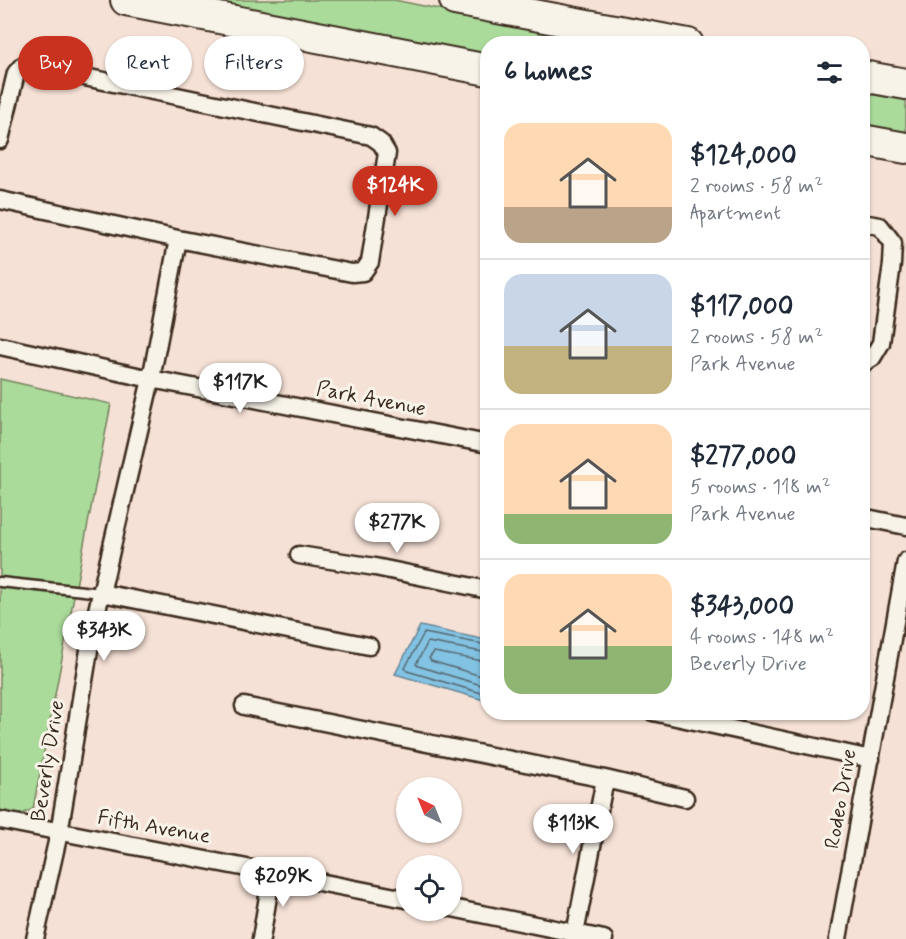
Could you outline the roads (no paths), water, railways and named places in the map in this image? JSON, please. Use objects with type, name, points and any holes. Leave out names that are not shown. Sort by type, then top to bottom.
[{"type":"highway","points":[[126,0],[480,68]]},
{"type":"highway","points":[[455,0],[646,36]]},
{"type":"highway","points":[[870,77],[906,84]]},
{"type":"highway","points":[[870,141],[906,148]]},
{"type":"street","points":[[0,140],[16,73],[22,66],[31,66],[371,136],[381,143],[387,153],[370,262],[363,272],[352,273],[178,239],[0,200]]},
{"type":"street","points":[[870,224],[880,226],[893,243],[881,343],[870,359]]},
{"type":"street","name":"Beverly Drive","points":[[34,939],[59,832],[92,632],[151,379],[178,239]]},
{"type":"street","name":"Park Avenue","points":[[0,346],[151,379],[480,442]]},
{"type":"street","points":[[870,519],[906,526]]},
{"type":"street","points":[[299,555],[375,567],[480,588]]},
{"type":"street","name":"Rodeo Drive","points":[[838,939],[906,561]]},
{"type":"street","points":[[102,593],[369,646]]},
{"type":"street","points":[[244,706],[605,779],[685,798]]},
{"type":"street","points":[[690,720],[871,759]]},
{"type":"street","points":[[575,936],[605,779]]},
{"type":"street","name":"Fifth Avenue","points":[[0,820],[396,897]]},
{"type":"street","points":[[261,939],[272,872]]},
{"type":"street","points":[[462,910],[575,936],[604,939]]},
{"type":"lane","points":[[0,582],[102,593]]},
{"type":"water","points":[[420,626],[480,639],[480,699],[395,674]]}]
